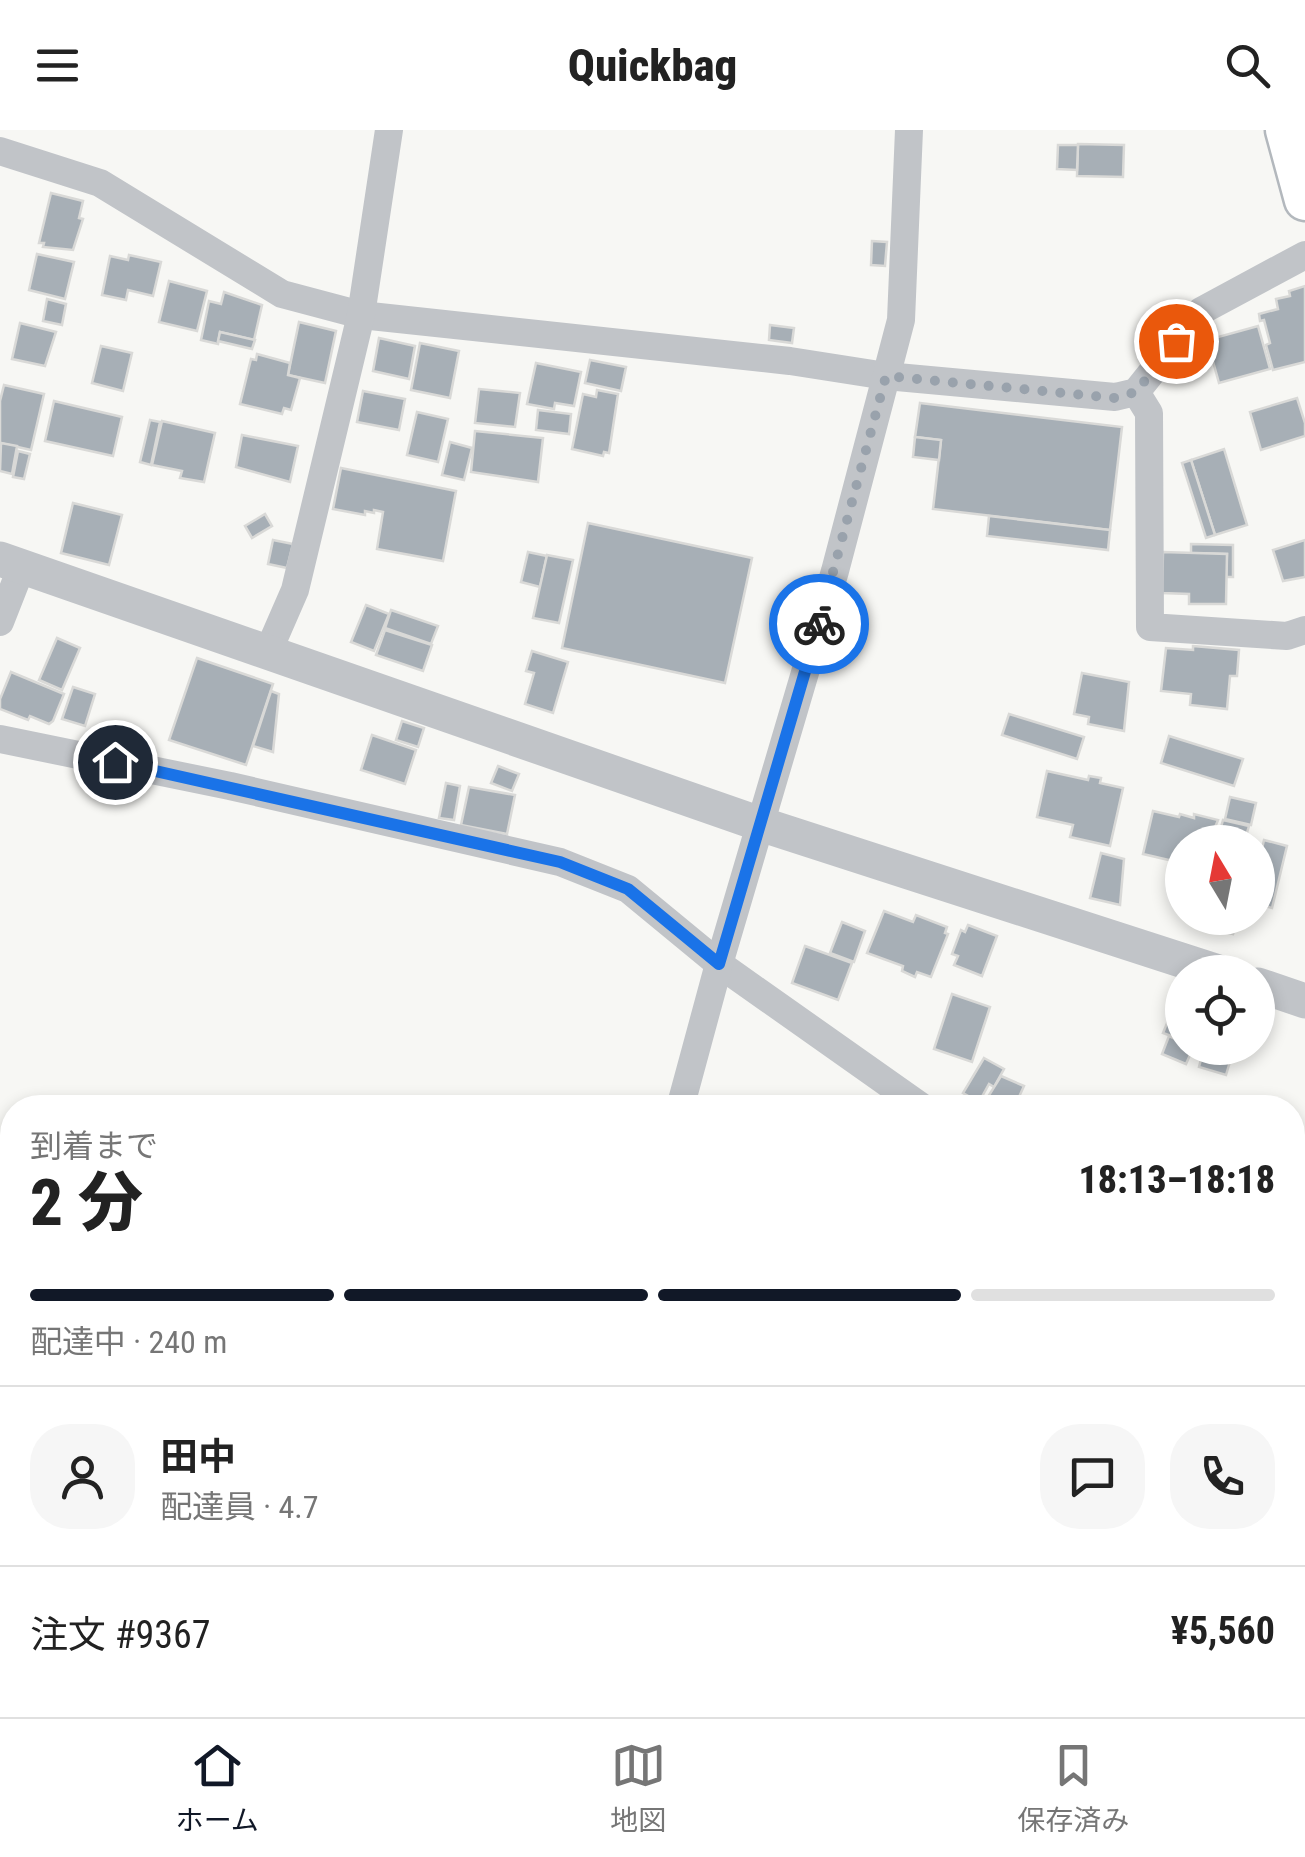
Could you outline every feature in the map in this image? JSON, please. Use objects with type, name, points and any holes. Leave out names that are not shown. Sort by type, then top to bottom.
[{"type":"main road","points":[[1286,130],[1305,200]]},
{"type":"street","points":[[268,652],[295,590],[362,315],[389,130]]},
{"type":"street","points":[[684,1095],[834,572],[901,320],[909,130]]},
{"type":"street","points":[[0,150],[100,183],[282,294],[362,315],[886,376],[1115,398],[1136,392],[1201,311],[1305,256]]},
{"type":"street","points":[[1136,392],[1149,413],[1150,627],[1287,636],[1305,630]]},
{"type":"street","points":[[0,622],[11,562],[760,824],[1165,955]]},
{"type":"street","points":[[0,739],[230,786],[560,862],[628,889],[719,964],[905,1095]]},
{"type":"street","points":[[1275,991],[1305,1001]]},
{"type":"building","points":[[1078,144],[1124,145],[1123,177],[1077,176]]},
{"type":"building","points":[[1058,145],[1078,145],[1077,170],[1057,169]]},
{"type":"building","points":[[51,193],[83,201],[79,218],[83,219],[73,250],[43,247],[44,243],[39,243]]},
{"type":"building","points":[[872,241],[887,242],[885,266],[871,265]]},
{"type":"building","points":[[37,254],[74,262],[65,299],[29,290]]},
{"type":"building","points":[[129,255],[161,262],[153,296],[128,290],[126,300],[102,295],[110,256],[128,260]]},
{"type":"building","points":[[169,281],[207,291],[197,331],[159,322]]},
{"type":"building","points":[[1305,286],[1305,362],[1273,370],[1266,345],[1270,343],[1259,314],[1278,309],[1276,299]]},
{"type":"building","points":[[224,292],[262,305],[254,340],[220,332],[218,344],[201,340],[209,301],[221,304]]},
{"type":"building","points":[[47,299],[66,304],[62,325],[43,321]]},
{"type":"building","points":[[299,322],[336,331],[325,383],[288,375]]},
{"type":"building","points":[[20,323],[56,332],[45,366],[12,359]]},
{"type":"building","points":[[770,325],[794,328],[792,343],[769,340]]},
{"type":"building","points":[[1258,326],[1270,369],[1219,383],[1207,340]]},
{"type":"building","points":[[220,332],[255,340],[252,349],[218,341]]},
{"type":"building","points":[[379,338],[415,346],[409,379],[373,371]]},
{"type":"building","points":[[420,343],[459,351],[450,398],[411,390]]},
{"type":"building","points":[[101,346],[132,353],[123,391],[92,383]]},
{"type":"building","points":[[257,354],[290,363],[288,375],[300,378],[291,410],[284,408],[282,414],[240,404],[251,359],[256,360]]},
{"type":"building","points":[[590,360],[626,367],[621,391],[585,383]]},
{"type":"building","points":[[536,363],[581,372],[574,406],[555,403],[554,409],[527,404]]},
{"type":"building","points":[[4,385],[44,394],[31,450],[0,443]]},
{"type":"building","points":[[479,389],[520,393],[515,427],[475,423]]},
{"type":"building","points":[[597,390],[618,394],[609,453],[604,452],[603,456],[572,449],[583,394],[596,397]]},
{"type":"building","points":[[363,391],[405,399],[399,430],[357,422]]},
{"type":"building","points":[[1297,398],[1305,436],[1261,450],[1250,412]]},
{"type":"building","points":[[54,401],[122,417],[113,456],[45,441]]},
{"type":"building","points":[[920,403],[1122,427],[1110,530],[933,509],[941,440],[915,437]]},
{"type":"building","points":[[538,410],[571,414],[569,434],[536,430]]},
{"type":"building","points":[[417,412],[448,419],[438,462],[407,455]]},
{"type":"building","points":[[150,420],[160,422],[151,465],[140,462]]},
{"type":"building","points":[[162,421],[215,433],[204,482],[180,478],[182,471],[152,465]]},
{"type":"building","points":[[475,431],[543,438],[538,482],[471,472]]},
{"type":"building","points":[[242,435],[298,446],[290,482],[236,467]]},
{"type":"building","points":[[915,437],[941,440],[939,460],[913,457]]},
{"type":"building","points":[[450,442],[472,448],[464,480],[442,475]]},
{"type":"building","points":[[1,443],[17,446],[12,474],[0,471]]},
{"type":"building","points":[[1224,449],[1247,525],[1215,535],[1191,460]]},
{"type":"building","points":[[18,451],[30,454],[24,479],[13,477]]},
{"type":"building","points":[[1191,460],[1215,535],[1206,538],[1182,463]]},
{"type":"building","points":[[341,468],[456,491],[443,561],[377,549],[383,512],[365,511],[365,515],[333,509]]},
{"type":"building","points":[[73,503],[122,515],[109,565],[61,553]]},
{"type":"building","points":[[265,514],[272,526],[252,538],[245,526]]},
{"type":"building","points":[[989,516],[1110,530],[1108,550],[987,536]]},
{"type":"building","points":[[588,523],[752,558],[725,683],[562,648]]},
{"type":"building","points":[[273,540],[293,544],[287,568],[268,564]]},
{"type":"building","points":[[1305,540],[1305,577],[1283,581],[1273,550]]},
{"type":"building","points":[[1191,544],[1233,545],[1233,577],[1226,577],[1227,554],[1191,553]]},
{"type":"building","points":[[528,552],[547,556],[540,587],[521,582]]},
{"type":"building","points":[[1163,552],[1227,554],[1226,604],[1189,604],[1189,594],[1162,593]]},
{"type":"building","points":[[547,555],[573,560],[559,623],[533,618]]},
{"type":"building","points":[[366,605],[389,614],[374,651],[351,642]]},
{"type":"building","points":[[391,610],[438,626],[431,644],[385,628]]},
{"type":"building","points":[[385,630],[432,645],[423,671],[376,655]]},
{"type":"building","points":[[57,638],[80,648],[62,690],[39,680]]},
{"type":"building","points":[[1193,646],[1239,650],[1237,676],[1230,676],[1227,709],[1190,705],[1191,694],[1161,691],[1166,648],[1193,650]]},
{"type":"building","points":[[532,651],[568,662],[553,713],[525,704],[534,673],[526,671]]},
{"type":"building","points":[[197,658],[273,684],[246,765],[169,740]]},
{"type":"building","points":[[11,672],[64,694],[53,721],[49,724],[30,716],[28,720],[0,709]]},
{"type":"building","points":[[1082,673],[1129,682],[1124,731],[1088,724],[1089,717],[1074,714]]},
{"type":"building","points":[[73,687],[95,694],[85,726],[62,719]]},
{"type":"building","points":[[271,691],[279,694],[273,752],[253,746]]},
{"type":"building","points":[[1009,714],[1084,737],[1077,759],[1002,735]]},
{"type":"building","points":[[402,721],[424,728],[418,747],[396,740]]},
{"type":"building","points":[[372,735],[416,750],[405,784],[361,770]]},
{"type":"building","points":[[1169,736],[1243,759],[1234,786],[1161,763]]},
{"type":"building","points":[[498,766],[519,774],[512,791],[491,783]]},
{"type":"building","points":[[1047,771],[1088,780],[1089,776],[1101,778],[1100,783],[1123,788],[1110,846],[1070,837],[1073,825],[1037,817]]},
{"type":"building","points":[[446,783],[460,786],[454,820],[439,818]]},
{"type":"building","points":[[469,787],[515,795],[507,834],[461,825]]},
{"type":"building","points":[[1230,797],[1256,803],[1251,825],[1225,819]]},
{"type":"building","points":[[1153,811],[1218,820],[1216,825],[1165,825],[1165,859],[1143,854]]},
{"type":"building","points":[[1275,843],[1287,846],[1275,896]]},
{"type":"building","points":[[1101,853],[1124,859],[1120,905],[1090,898]]},
{"type":"building","points":[[884,911],[913,922],[916,915],[947,927],[948,934],[931,977],[917,972],[915,977],[902,971],[903,966],[867,953]]},
{"type":"building","points":[[842,922],[865,931],[854,962],[830,953]]},
{"type":"building","points":[[968,925],[997,936],[982,976],[954,965],[958,956],[952,954],[961,930],[965,932]]},
{"type":"building","points":[[805,946],[852,963],[838,1000],[792,983]]},
{"type":"building","points":[[952,994],[990,1007],[972,1062],[934,1049]]},
{"type":"building","points":[[984,1058],[1004,1069],[994,1087],[989,1084],[983,1095],[963,1093]]},
{"type":"building","points":[[1200,1065],[1229,1065],[1226,1075]]},
{"type":"building","points":[[1001,1076],[1024,1086],[1020,1095],[989,1095]]},
{"type":"way so far","points":[[819,624],[886,376],[1115,398],[1136,392],[1176,341]]},
{"type":"route","points":[[115,762],[560,862],[628,889],[719,964],[819,624]]}]
